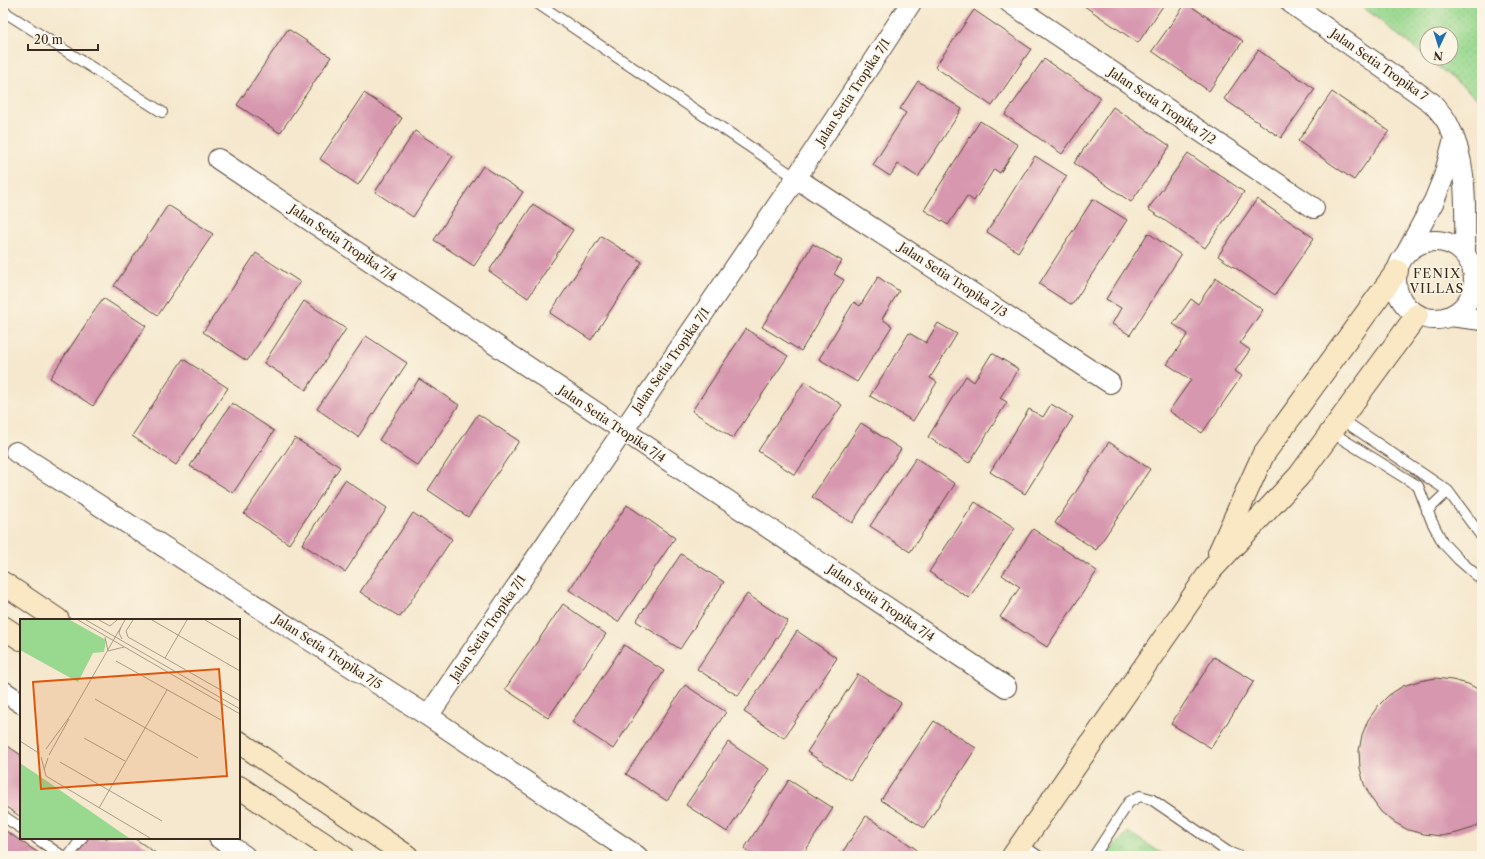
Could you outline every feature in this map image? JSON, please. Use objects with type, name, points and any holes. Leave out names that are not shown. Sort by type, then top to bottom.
[{"type":"street","name":"Jalan Setia Tropika 7/1","points":[[428,716],[796,178],[911,3]]},
{"type":"street","name":"Jalan Setia Tropika 7/2","points":[[1010,3],[1314,208]]},
{"type":"street","name":"Jalan Setia Tropika 7","points":[[1291,3],[1432,103],[1446,122],[1454,138],[1465,195],[1465,255]]},
{"type":"street","points":[[1024,852],[1212,569],[1263,455],[1402,261],[1434,201],[1444,176],[1454,138]]},
{"type":"street","name":"Jalan Setia Tropika 7/4","points":[[218,159],[1006,687]]},
{"type":"street","name":"Jalan Setia Tropika 7/3","points":[[796,178],[1110,383]]},
{"type":"street","points":[[1437,241],[1450,244],[1465,255],[1478,282],[1468,302],[1460,310],[1450,316],[1439,319],[1417,315],[1406,307],[1399,296],[1396,284],[1402,261],[1423,243],[1437,241]]},
{"type":"street","points":[[1212,569],[1299,476],[1417,315]]},
{"type":"street","points":[[1450,316],[1482,320]]},
{"type":"street","name":"Jalan Setia Tropika 7/5","points":[[16,452],[428,716],[637,856]]},
{"type":"street","points":[[3,583],[57,619]]},
{"type":"street","points":[[3,627],[20,638]]},
{"type":"street","points":[[3,691],[20,702]]},
{"type":"street","points":[[240,743],[407,856]]},
{"type":"street","points":[[240,788],[342,856]]},
{"type":"street","points":[[220,839],[245,856]]},
{"type":"lane","points":[[537,3],[796,178]]},
{"type":"lane","points":[[3,11],[162,112]]},
{"type":"lane","points":[[1336,425],[1448,491],[1482,537]]},
{"type":"lane","points":[[1336,425],[1418,486],[1427,511],[1443,543],[1458,559],[1482,580]]},
{"type":"lane","points":[[1427,511],[1448,491]]},
{"type":"lane","points":[[1094,856],[1129,802],[1140,796],[1151,799],[1228,852],[1238,856]]},
{"type":"lane","points":[[3,816],[20,827]]},
{"type":"lane","points":[[37,839],[62,856]]},
{"type":"lane","points":[[69,856],[81,839]]},
{"type":"green space","points":[[1358,3],[1482,3],[1482,102],[1437,66],[1459,66],[1459,26],[1419,26],[1419,52]]},
{"type":"green space","points":[[1128,832],[1166,856],[1105,856]]},
{"type":"building","points":[[1080,3],[1165,3],[1138,43]]},
{"type":"building","points":[[1186,3],[1243,41],[1209,91],[1152,51]]},
{"type":"building","points":[[974,10],[1031,49],[992,106],[935,67]]},
{"type":"building","points":[[288,29],[331,57],[280,133],[237,105]]},
{"type":"building","points":[[1258,50],[1315,89],[1281,138],[1224,99]]},
{"type":"building","points":[[1044,59],[1101,98],[1062,154],[1005,115]]},
{"type":"building","points":[[918,81],[962,109],[918,177],[898,164],[890,176],[873,165],[906,113],[900,109]]},
{"type":"building","points":[[1332,92],[1389,131],[1354,180],[1298,141]]},
{"type":"building","points":[[364,93],[402,118],[358,185],[320,159]]},
{"type":"building","points":[[1113,107],[1170,146],[1131,202],[1074,163]]},
{"type":"building","points":[[980,121],[1018,145],[1000,173],[994,169],[974,201],[967,196],[948,225],[924,210]]},
{"type":"building","points":[[415,131],[453,156],[413,217],[375,192]]},
{"type":"building","points":[[1188,153],[1244,192],[1205,248],[1148,209]]},
{"type":"building","points":[[1035,156],[1067,176],[1018,252],[987,232]]},
{"type":"building","points":[[483,166],[523,192],[474,266],[434,240]]},
{"type":"building","points":[[1093,199],[1127,220],[1072,305],[1039,284]]},
{"type":"building","points":[[1257,199],[1314,238],[1275,295],[1218,256]]},
{"type":"building","points":[[533,204],[573,230],[528,298],[489,271]]},
{"type":"building","points":[[168,205],[213,234],[158,315],[114,286]]},
{"type":"building","points":[[1148,233],[1181,255],[1130,335],[1112,324],[1121,308],[1106,299]]},
{"type":"building","points":[[601,236],[642,262],[591,340],[550,313]]},
{"type":"building","points":[[813,244],[842,261],[834,274],[844,280],[801,351],[762,327]]},
{"type":"building","points":[[256,253],[300,282],[247,361],[203,332]]},
{"type":"building","points":[[878,277],[899,291],[882,319],[892,326],[857,382],[819,359],[854,302],[860,306]]},
{"type":"building","points":[[1216,278],[1263,310],[1240,343],[1250,350],[1235,371],[1242,376],[1202,433],[1169,411],[1191,380],[1167,364],[1188,334],[1173,324],[1191,299],[1198,304]]},
{"type":"building","points":[[103,298],[146,326],[93,406],[50,378]]},
{"type":"building","points":[[304,301],[346,329],[306,390],[264,363]]},
{"type":"building","points":[[938,323],[957,334],[930,378],[937,382],[913,421],[870,396],[909,333],[926,343]]},
{"type":"building","points":[[746,329],[788,356],[733,438],[692,411]]},
{"type":"building","points":[[366,336],[407,363],[358,437],[317,409]]},
{"type":"building","points":[[992,353],[1018,369],[1000,398],[1007,402],[969,463],[928,437],[966,376],[974,382]]},
{"type":"building","points":[[183,359],[228,388],[176,465],[132,436]]},
{"type":"building","points":[[419,379],[459,405],[418,466],[379,440]]},
{"type":"building","points":[[805,381],[842,405],[795,475],[758,451]]},
{"type":"building","points":[[232,403],[274,431],[233,493],[190,466]]},
{"type":"building","points":[[1051,404],[1073,417],[1025,494],[990,472],[1029,409],[1043,417]]},
{"type":"building","points":[[478,414],[519,441],[468,517],[428,490]]},
{"type":"building","points":[[861,423],[901,449],[852,523],[812,497]]},
{"type":"building","points":[[295,438],[340,467],[289,544],[244,514]]},
{"type":"building","points":[[1109,442],[1150,469],[1096,550],[1055,523]]},
{"type":"building","points":[[916,458],[955,484],[910,552],[870,526]]},
{"type":"building","points":[[345,480],[387,508],[345,572],[302,544]]},
{"type":"building","points":[[975,502],[1015,528],[969,598],[929,572]]},
{"type":"building","points":[[627,505],[675,538],[618,622],[569,590]]},
{"type":"building","points":[[413,513],[452,539],[400,617],[360,592]]},
{"type":"building","points":[[1033,529],[1097,571],[1047,647],[1000,617],[1020,587],[1002,575]]},
{"type":"building","points":[[681,554],[724,582],[680,649],[636,621]]},
{"type":"building","points":[[747,594],[788,621],[738,696],[697,669]]},
{"type":"building","points":[[563,604],[606,634],[548,718],[505,689]]},
{"type":"building","points":[[797,631],[837,658],[784,738],[744,712]]},
{"type":"building","points":[[624,645],[664,671],[613,749],[572,722]]},
{"type":"building","points":[[1214,657],[1254,681],[1211,748],[1171,724]]},
{"type":"building","points":[[858,674],[901,703],[850,780],[807,752]]},
{"type":"building","points":[[1436,678],[1468,684],[1482,691],[1482,822],[1473,828],[1441,836],[1408,830],[1381,812],[1371,798],[1364,784],[1360,768],[1359,751],[1362,735],[1368,720],[1378,706],[1389,695],[1403,686]]},
{"type":"building","points":[[685,685],[726,712],[667,801],[626,774]]},
{"type":"building","points":[[934,721],[976,748],[924,828],[881,800]]},
{"type":"building","points":[[728,742],[769,769],[727,832],[686,805]]},
{"type":"building","points":[[3,743],[20,754],[20,816],[3,805]]},
{"type":"building","points":[[789,780],[833,808],[802,856],[756,856],[744,849]]},
{"type":"building","points":[[866,816],[916,849],[911,856],[840,856]]},
{"type":"building","points":[[3,829],[31,848],[43,856],[3,856]]},
{"type":"building","points":[[87,839],[135,839],[160,856],[76,856]]},
{"type":"district","name":"FENIX VILLAS","points":[[1437,280]]}]
